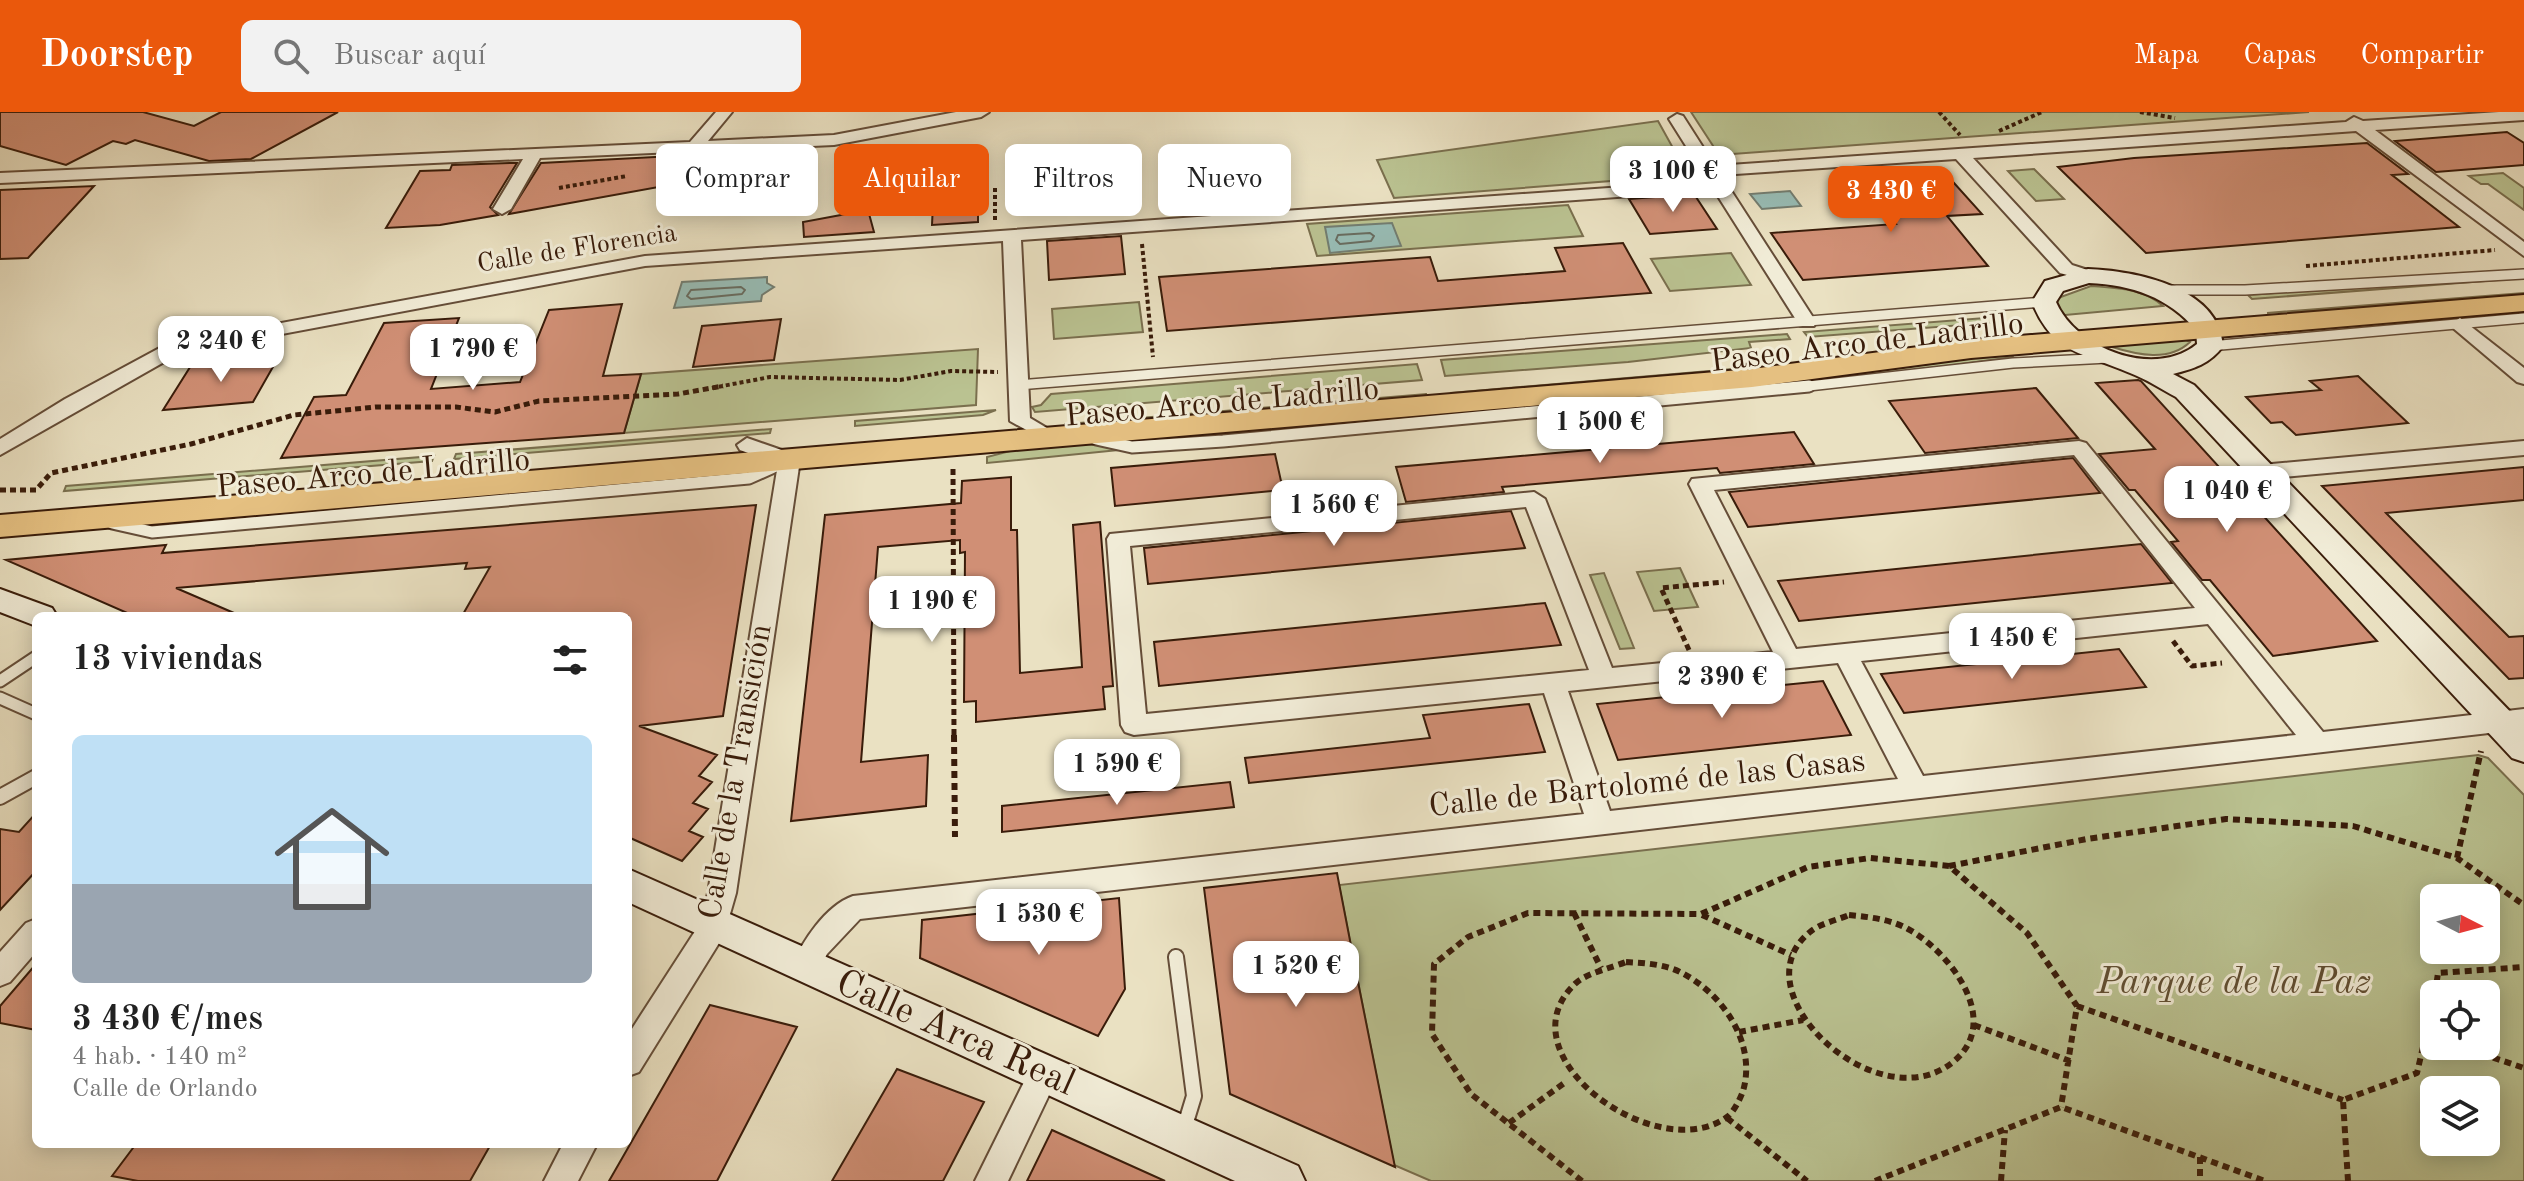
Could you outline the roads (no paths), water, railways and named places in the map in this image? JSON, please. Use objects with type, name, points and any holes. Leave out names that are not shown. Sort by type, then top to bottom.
[{"type":"main road","name":"Paseo Arco de Ladrillo","points":[[2198,348],[2524,284]]},
{"type":"main road","name":"Paseo Arco de Ladrillo","points":[[0,505],[1801,355],[2056,322],[2198,348],[2524,303]]},
{"type":"main road","name":"Paseo Arco de Ladrillo","points":[[0,526],[1766,377],[1971,349],[2056,322]]},
{"type":"street","points":[[697,144],[724,112]]},
{"type":"street","points":[[744,144],[842,140],[981,112]]},
{"type":"street","points":[[2339,112],[2524,251]]},
{"type":"street","name":"Calle de Florencia","points":[[0,448],[72,403],[174,348],[645,261],[1141,227],[1969,153],[2524,115]]},
{"type":"street","points":[[1677,119],[1807,322]]},
{"type":"street","points":[[0,178],[656,148]]},
{"type":"street","points":[[502,209],[535,153]]},
{"type":"street","points":[[1969,153],[2073,275]]},
{"type":"street","points":[[1003,236],[1020,421]]},
{"type":"street","points":[[2198,348],[2136,365],[2108,358],[2056,322],[2047,293],[2073,275],[2115,277],[2160,290],[2198,348],[2261,472],[2511,721],[2524,748]]},
{"type":"street","points":[[2460,324],[2524,378]]},
{"type":"street","name":"Paseo Arco de Ladrillo","points":[[1020,421],[1062,436]]},
{"type":"street","name":"Paseo Arco de Ladrillo","points":[[747,445],[789,460]]},
{"type":"street","points":[[1789,660],[1700,484],[2079,448],[2317,743]]},
{"type":"street","points":[[2261,472],[2524,448]]},
{"type":"street","name":"Calle de la Transición","points":[[632,1056],[714,926],[724,881],[789,460]]},
{"type":"street","points":[[1604,678],[1534,499],[1118,539],[1134,725],[1789,660],[2214,615]]},
{"type":"street","points":[[0,600],[32,612]]},
{"type":"street","points":[[1845,654],[1917,790]]},
{"type":"street","points":[[1553,683],[1601,824]]},
{"type":"street","name":"Calle de Bartolomé de las Casas","points":[[805,967],[817,945],[853,908],[2511,721]]},
{"type":"street","name":"Calle Arca Real","points":[[632,887],[1182,1135],[1263,1177]]},
{"type":"street","points":[[0,973],[32,937]]},
{"type":"street","points":[[991,1181],[1044,1074]]},
{"type":"street","points":[[560,1181],[579,1148]]},
{"type":"lane","points":[[2160,290],[2245,290],[2524,274]]},
{"type":"lane","name":"Paseo Arco de Ladrillo","points":[[2198,348],[2524,318]]},
{"type":"lane","name":"Paseo Arco de Ladrillo","points":[[1018,378],[1155,375],[1807,322],[2056,322]]},
{"type":"lane","name":"Paseo Arco de Ladrillo","points":[[1062,436],[1132,447],[1223,441],[1749,393],[2013,363],[2108,358]]},
{"type":"lane","points":[[0,681],[32,660]]},
{"type":"lane","points":[[0,698],[32,712]]},
{"type":"lane","points":[[0,797],[32,779]]},
{"type":"lane","points":[[1176,957],[1194,1096],[1182,1135]]},
{"type":"water","points":[[1790,191],[1801,206],[1762,209],[1750,194]]},
{"type":"water","points":[[1392,223],[1401,246],[1330,253],[1325,227]]},
{"type":"water","points":[[767,277],[767,283],[774,287],[762,295],[761,301],[674,308],[682,282]]},
{"type":"park label","name":"Parque de la Paz","points":[[2234,983]]}]
